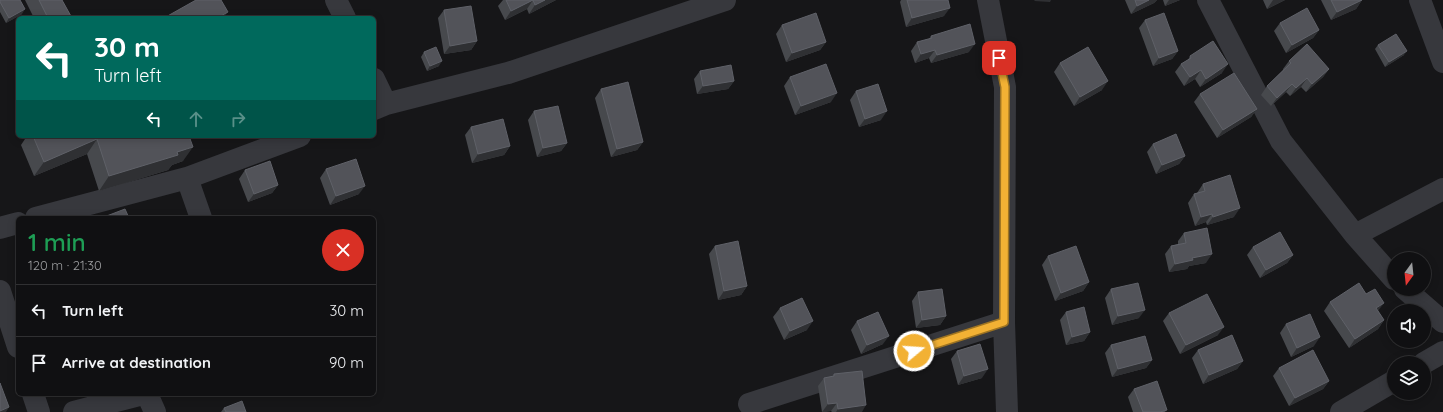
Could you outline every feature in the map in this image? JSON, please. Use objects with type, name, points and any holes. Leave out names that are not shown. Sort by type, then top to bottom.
[{"type":"street","points":[[336,0],[344,16]]},
{"type":"street","points":[[376,88],[380,106],[508,73],[725,0]]},
{"type":"street","points":[[988,0],[1005,87],[1004,322],[1007,412]]},
{"type":"street","points":[[1208,0],[1281,141],[1355,234],[1387,271]]},
{"type":"street","points":[[1420,0],[1443,62]]},
{"type":"street","points":[[44,216],[187,178],[295,138]]},
{"type":"street","points":[[187,178],[200,216]]},
{"type":"street","points":[[1355,234],[1443,189]]},
{"type":"street","points":[[0,228],[16,224]]},
{"type":"street","points":[[0,291],[16,341]]},
{"type":"street","points":[[1413,296],[1443,322]]},
{"type":"street","points":[[749,404],[1004,322]]},
{"type":"street","points":[[1431,360],[1443,352]]},
{"type":"street","points":[[1341,412],[1387,385]]},
{"type":"street","points":[[35,396],[39,412]]},
{"type":"street","points":[[74,412],[135,396]]},
{"type":"street","points":[[148,396],[155,412]]},
{"type":"building","points":[[0,0],[20,0],[25,9],[9,18]]},
{"type":"building","points":[[39,0],[62,0],[71,16],[47,16]]},
{"type":"building","points":[[196,0],[221,0],[228,12],[221,16],[168,16]]},
{"type":"building","points":[[506,0],[533,0],[511,11]]},
{"type":"building","points":[[533,0],[545,0],[535,5]]},
{"type":"building","points":[[907,0],[948,0],[950,8],[912,18]]},
{"type":"building","points":[[1135,0],[1149,0],[1137,6]]},
{"type":"building","points":[[1331,0],[1362,0],[1337,12]]},
{"type":"building","points":[[471,6],[477,41],[450,46],[444,10]]},
{"type":"building","points":[[1307,8],[1319,30],[1292,45],[1280,23]]},
{"type":"building","points":[[816,13],[826,42],[792,53],[782,25]]},
{"type":"building","points":[[1164,13],[1178,51],[1159,58],[1145,20]]},
{"type":"building","points":[[970,24],[975,44],[937,55],[935,50],[921,54],[917,42]]},
{"type":"building","points":[[1396,34],[1407,51],[1389,62],[1378,45]]},
{"type":"building","points":[[1213,41],[1228,64],[1206,79],[1201,70],[1190,77],[1181,64],[1191,58],[1190,56]]},
{"type":"building","points":[[1307,44],[1329,69],[1312,84],[1307,78],[1296,88],[1292,84],[1277,98],[1267,86],[1291,63],[1289,61]]},
{"type":"building","points":[[436,47],[442,61],[430,66],[424,52]]},
{"type":"building","points":[[1088,47],[1108,81],[1080,97],[1060,63]]},
{"type":"building","points":[[826,64],[837,93],[801,106],[790,77]]},
{"type":"building","points":[[731,65],[734,81],[703,86],[700,71]]},
{"type":"building","points":[[1234,73],[1257,109],[1223,130],[1200,94]]},
{"type":"building","points":[[628,82],[643,142],[617,149],[601,89]]},
{"type":"building","points":[[878,84],[887,111],[865,119],[856,91]]},
{"type":"building","points":[[558,106],[567,143],[543,148],[534,111]]},
{"type":"building","points":[[503,119],[510,146],[478,154],[471,127]]},
{"type":"building","points":[[1176,134],[1185,156],[1162,165],[1153,144]]},
{"type":"building","points":[[34,138],[190,138],[193,147],[177,152],[178,155],[109,176],[97,139],[44,162]]},
{"type":"building","points":[[356,159],[365,186],[336,196],[326,169]]},
{"type":"building","points":[[270,161],[278,185],[254,194],[245,170]]},
{"type":"building","points":[[1230,175],[1240,208],[1213,217],[1212,214],[1201,217],[1194,194],[1205,191],[1203,184]]},
{"type":"building","points":[[125,209],[128,216],[107,216]]},
{"type":"building","points":[[1207,228],[1212,254],[1192,258],[1193,260],[1175,264],[1171,246],[1186,243],[1184,233]]},
{"type":"building","points":[[1280,232],[1293,255],[1266,270],[1253,247]]},
{"type":"building","points":[[738,241],[747,286],[724,291],[715,246]]},
{"type":"building","points":[[1076,246],[1089,282],[1061,293],[1048,256]]},
{"type":"building","points":[[1138,283],[1145,310],[1118,316],[1111,289]]},
{"type":"building","points":[[1359,283],[1366,294],[1375,289],[1384,303],[1376,308],[1384,320],[1355,339],[1330,302]]},
{"type":"building","points":[[942,289],[946,316],[922,320],[918,292]]},
{"type":"building","points":[[1207,294],[1224,327],[1186,345],[1169,313]]},
{"type":"building","points":[[802,298],[813,321],[790,331],[780,308]]},
{"type":"building","points":[[1084,307],[1090,332],[1072,337],[1066,312]]},
{"type":"building","points":[[878,312],[889,336],[867,345],[857,321]]},
{"type":"building","points":[[1310,314],[1320,337],[1297,348],[1286,324]]},
{"type":"building","points":[[1232,335],[1243,361],[1209,375],[1198,350]]},
{"type":"building","points":[[1145,336],[1152,360],[1118,369],[1111,345]]},
{"type":"building","points":[[980,344],[988,369],[964,376],[957,351]]},
{"type":"building","points":[[1313,350],[1329,381],[1295,398],[1279,368]]},
{"type":"building","points":[[862,371],[866,405],[838,409],[837,403],[828,404],[824,378],[834,376],[834,374]]},
{"type":"building","points":[[1157,381],[1167,410],[1160,412],[1143,412],[1134,389]]},
{"type":"building","points":[[0,383],[9,407],[0,411]]},
{"type":"building","points":[[242,401],[246,412],[226,412],[224,408]]},
{"type":"route","points":[[914,351],[1004,322],[1005,87],[999,58]]}]
